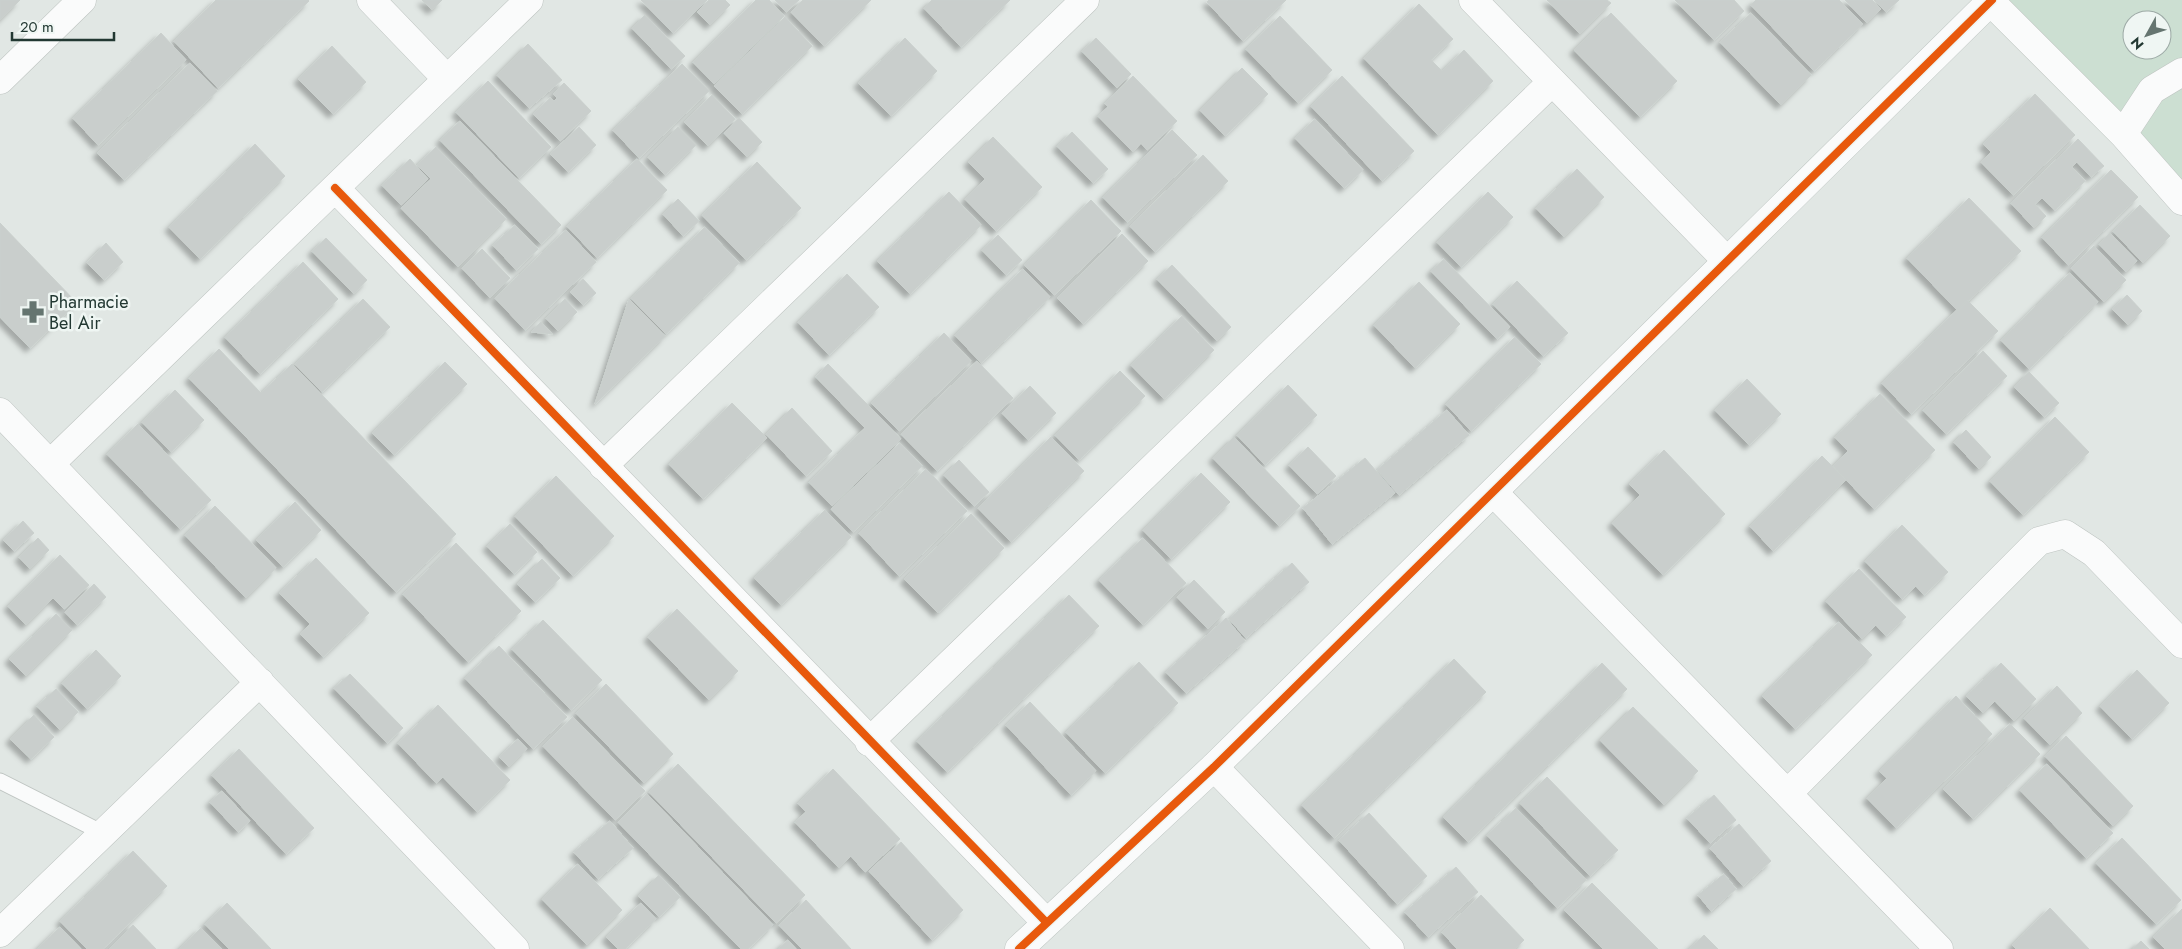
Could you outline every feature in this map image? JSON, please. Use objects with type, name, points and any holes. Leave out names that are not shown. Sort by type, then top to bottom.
[{"type":"street","points":[[0,80],[82,0]]},
{"type":"street","points":[[371,0],[447,79]]},
{"type":"street","points":[[50,464],[529,0]]},
{"type":"street","points":[[603,466],[1085,0]]},
{"type":"street","points":[[1473,0],[1727,261]]},
{"type":"street","points":[[1019,949],[1214,767],[1494,493],[1991,0],[2123,134],[2182,201]]},
{"type":"street","points":[[2123,134],[2152,90],[2182,72]]},
{"type":"street","points":[[869,742],[1552,82]]},
{"type":"street","points":[[335,188],[869,742],[1046,922]]},
{"type":"street","points":[[0,412],[515,949]]},
{"type":"street","points":[[1494,493],[1939,949]]},
{"type":"street","points":[[1788,793],[2039,541],[2065,534],[2094,552],[2182,644]]},
{"type":"street","points":[[0,933],[260,682]]},
{"type":"street","points":[[1214,767],[1390,949]]},
{"type":"lane","points":[[0,781],[103,834]]},
{"type":"green space","points":[[1981,0],[2182,0],[2182,209]]},
{"type":"building","points":[[0,0],[20,0],[0,20]]},
{"type":"building","points":[[216,0],[309,1],[218,88],[174,41]]},
{"type":"building","points":[[422,0],[442,0],[432,10]]},
{"type":"building","points":[[641,0],[707,0],[673,33]]},
{"type":"building","points":[[709,0],[725,0],[730,5],[710,25],[697,12]]},
{"type":"building","points":[[756,0],[769,0],[784,16],[714,84],[693,62]]},
{"type":"building","points":[[775,0],[799,0],[786,12]]},
{"type":"building","points":[[803,0],[871,0],[824,46],[791,12]]},
{"type":"building","points":[[932,0],[1010,0],[961,47],[924,8]]},
{"type":"building","points":[[1209,0],[1286,0],[1243,41],[1207,2]]},
{"type":"building","points":[[1547,0],[1607,0],[1611,3],[1580,34]]},
{"type":"building","points":[[1675,0],[1734,0],[1744,11],[1714,40]]},
{"type":"building","points":[[1756,0],[1839,0],[1863,24],[1814,71],[1751,5]]},
{"type":"building","points":[[1845,0],[1872,0],[1881,9],[1867,23]]},
{"type":"building","points":[[1874,0],[1899,0],[1886,12]]},
{"type":"building","points":[[1419,4],[1453,39],[1431,60],[1442,71],[1464,50],[1493,81],[1438,135],[1364,58]]},
{"type":"building","points":[[1611,13],[1677,81],[1640,117],[1574,50]]},
{"type":"building","points":[[1751,13],[1811,75],[1781,105],[1720,42]]},
{"type":"building","points":[[645,15],[685,56],[671,69],[632,28]]},
{"type":"building","points":[[1280,16],[1332,70],[1298,103],[1246,49]]},
{"type":"building","points":[[785,17],[812,46],[742,114],[714,86]]},
{"type":"building","points":[[161,33],[186,60],[98,145],[73,118]]},
{"type":"building","points":[[905,38],[937,71],[891,116],[858,83]]},
{"type":"building","points":[[1096,38],[1131,74],[1117,88],[1082,51]]},
{"type":"building","points":[[528,44],[562,80],[529,108],[497,75]]},
{"type":"building","points":[[332,46],[366,82],[333,114],[298,79]]},
{"type":"building","points":[[190,63],[217,91],[124,180],[97,153]]},
{"type":"building","points":[[682,64],[709,91],[639,158],[613,130]]},
{"type":"building","points":[[1242,68],[1268,94],[1225,136],[1200,110]]},
{"type":"building","points":[[1133,76],[1177,121],[1147,150],[1141,143],[1133,152],[1098,116],[1108,107],[1105,103]]},
{"type":"building","points":[[1342,76],[1414,151],[1382,181],[1311,106]]},
{"type":"building","points":[[488,81],[551,147],[519,178],[456,112]]},
{"type":"building","points":[[564,83],[591,111],[560,141],[533,114],[550,98],[554,101],[557,98],[553,94]]},
{"type":"building","points":[[2035,94],[2075,135],[2013,195],[1981,162],[1991,152],[1983,144]]},
{"type":"building","points":[[712,95],[735,119],[708,146],[684,122]]},
{"type":"building","points":[[739,118],[762,142],[747,157],[724,133]]},
{"type":"building","points":[[1315,119],[1363,170],[1344,188],[1295,138]]},
{"type":"building","points":[[460,121],[561,225],[541,244],[440,140]]},
{"type":"building","points":[[579,127],[596,145],[568,172],[550,154]]},
{"type":"building","points":[[678,127],[696,145],[665,175],[648,157]]},
{"type":"building","points":[[1172,130],[1197,155],[1127,222],[1103,197]]},
{"type":"building","points":[[1072,132],[1108,169],[1093,183],[1057,146]]},
{"type":"building","points":[[993,137],[1042,187],[996,231],[965,199],[985,179],[968,162]]},
{"type":"building","points":[[2078,139],[2104,166],[2091,177],[2077,162],[2072,167],[2085,181],[2055,210],[2042,198],[2035,204],[2046,216],[2034,228],[2011,203]]},
{"type":"building","points":[[255,144],[285,176],[200,259],[169,227]]},
{"type":"building","points":[[436,147],[506,219],[458,267],[401,208],[431,179],[417,165]]},
{"type":"building","points":[[1203,155],[1228,181],[1155,252],[1130,226]]},
{"type":"building","points":[[410,159],[428,179],[401,205],[382,185]]},
{"type":"building","points":[[637,159],[667,190],[597,258],[567,226]]},
{"type":"building","points":[[757,162],[801,208],[746,260],[702,215]]},
{"type":"building","points":[[1577,169],[1604,197],[1564,237],[1536,208]]},
{"type":"building","points":[[2111,170],[2138,197],[2068,265],[2042,237]]},
{"type":"building","points":[[949,192],[981,225],[910,294],[877,261]]},
{"type":"building","points":[[1488,192],[1513,217],[1461,267],[1437,242]]},
{"type":"building","points":[[1969,198],[2021,251],[1958,311],[1907,258]]},
{"type":"building","points":[[678,199],[699,221],[683,236],[663,214]]},
{"type":"building","points":[[1091,200],[1121,231],[1054,295],[1024,265]]},
{"type":"building","points":[[2140,205],[2170,236],[2143,263],[2113,231]]},
{"type":"building","points":[[0,223],[77,303],[30,348],[0,317]]},
{"type":"building","points":[[515,225],[538,249],[516,270],[493,245]]},
{"type":"building","points":[[705,227],[739,263],[666,334],[631,298]]},
{"type":"building","points":[[566,230],[596,262],[525,330],[495,298]]},
{"type":"building","points":[[2110,233],[2137,261],[2126,272],[2099,244]]},
{"type":"building","points":[[1122,234],[1148,261],[1083,324],[1057,298]]},
{"type":"building","points":[[998,235],[1022,260],[1006,275],[982,250]]},
{"type":"building","points":[[326,238],[367,280],[354,294],[312,251]]},
{"type":"building","points":[[106,243],[123,262],[104,280],[87,263]]},
{"type":"building","points":[[2094,246],[2126,280],[2104,302],[2071,268]]},
{"type":"building","points":[[482,249],[510,278],[490,298],[462,268]]},
{"type":"building","points":[[1444,259],[1510,327],[1497,339],[1431,271]]},
{"type":"building","points":[[303,262],[338,299],[260,374],[225,337]]},
{"type":"building","points":[[1172,265],[1231,327],[1217,341],[1157,279]]},
{"type":"building","points":[[1023,269],[1050,297],[981,363],[955,335]]},
{"type":"building","points":[[2070,273],[2098,302],[2029,369],[2001,340]]},
{"type":"building","points":[[847,274],[879,307],[829,355],[798,322]]},
{"type":"building","points":[[583,279],[596,293],[583,305],[570,292]]},
{"type":"building","points":[[1517,281],[1568,333],[1543,356],[1493,304]]},
{"type":"building","points":[[1419,282],[1460,324],[1415,368],[1374,325]]},
{"type":"building","points":[[2127,295],[2142,311],[2128,325],[2112,309]]},
{"type":"building","points":[[363,299],[390,327],[322,392],[295,364]]},
{"type":"building","points":[[565,299],[577,312],[558,331],[546,318]]},
{"type":"building","points":[[629,299],[665,336],[595,404]]},
{"type":"building","points":[[1967,300],[1998,331],[1911,414],[1882,383]]},
{"type":"building","points":[[1182,316],[1214,350],[1164,399],[1131,365]]},
{"type":"building","points":[[541,322],[553,334],[531,332]]},
{"type":"building","points":[[944,333],[971,361],[899,431],[871,403]]},
{"type":"building","points":[[1515,337],[1541,364],[1471,431],[1446,404]]},
{"type":"building","points":[[219,349],[261,393],[292,364],[456,534],[396,592],[189,378]]},
{"type":"building","points":[[1983,351],[2007,376],[1946,434],[1923,410]]},
{"type":"building","points":[[977,361],[1013,398],[937,471],[901,434]]},
{"type":"building","points":[[445,362],[467,384],[394,455],[372,433]]},
{"type":"building","points":[[828,364],[901,439],[832,506],[809,482],[865,428],[816,377]]},
{"type":"building","points":[[1120,371],[1145,396],[1079,460],[1055,435]]},
{"type":"building","points":[[2029,372],[2059,403],[2044,417],[2014,387]]},
{"type":"building","points":[[1747,379],[1781,414],[1749,445],[1715,410]]},
{"type":"building","points":[[1288,385],[1317,415],[1265,465],[1237,435]]},
{"type":"building","points":[[1030,386],[1056,413],[1028,440],[1002,413]]},
{"type":"building","points":[[175,390],[204,420],[171,452],[142,422]]},
{"type":"building","points":[[1880,394],[1935,450],[1874,509],[1833,466],[1848,451],[1835,437]]},
{"type":"building","points":[[732,403],[767,438],[703,499],[669,464]]},
{"type":"building","points":[[792,408],[832,451],[806,476],[766,434]]},
{"type":"building","points":[[1447,410],[1469,435],[1399,495],[1377,470]]},
{"type":"building","points":[[2055,417],[2089,452],[2023,515],[1990,481]]},
{"type":"building","points":[[138,424],[211,500],[180,529],[107,454]]},
{"type":"building","points":[[1966,430],[1991,457],[1979,469],[1954,442]]},
{"type":"building","points":[[1051,437],[1084,471],[1011,542],[978,508]]},
{"type":"building","points":[[1234,437],[1300,506],[1279,526],[1213,458]]},
{"type":"building","points":[[900,443],[922,466],[853,532],[831,509]]},
{"type":"building","points":[[1308,447],[1336,476],[1317,494],[1289,465]]},
{"type":"building","points":[[1664,450],[1725,514],[1663,575],[1612,523],[1640,495],[1629,484]]},
{"type":"building","points":[[1822,456],[1846,480],[1773,551],[1750,526]]},
{"type":"building","points":[[1365,458],[1395,493],[1332,544],[1303,508]]},
{"type":"building","points":[[959,460],[989,492],[974,506],[944,475]]},
{"type":"building","points":[[926,469],[967,511],[899,576],[859,533]]},
{"type":"building","points":[[1201,473],[1230,502],[1171,559],[1143,530]]},
{"type":"building","points":[[556,476],[614,536],[573,576],[515,516]]},
{"type":"building","points":[[295,502],[321,530],[283,567],[256,540]]},
{"type":"building","points":[[215,506],[276,568],[246,598],[185,535]]},
{"type":"building","points":[[825,510],[851,537],[781,605],[754,578]]},
{"type":"building","points":[[971,514],[1004,548],[938,613],[904,579]]},
{"type":"building","points":[[23,521],[34,533],[14,551],[3,540]]},
{"type":"building","points":[[510,524],[537,552],[514,574],[487,546]]},
{"type":"building","points":[[1902,525],[1948,572],[1924,595],[1916,586],[1902,599],[1865,561]]},
{"type":"building","points":[[38,538],[49,550],[30,569],[19,557]]},
{"type":"building","points":[[1143,538],[1186,583],[1143,625],[1099,580]]},
{"type":"building","points":[[456,543],[521,611],[468,662],[403,594]]},
{"type":"building","points":[[60,555],[89,585],[64,609],[53,598],[26,625],[8,606]]},
{"type":"building","points":[[316,558],[369,613],[323,657],[300,634],[310,624],[279,593]]},
{"type":"building","points":[[542,559],[560,578],[535,602],[517,584]]},
{"type":"building","points":[[1292,563],[1309,582],[1246,638],[1229,619]]},
{"type":"building","points":[[1859,569],[1906,617],[1886,636],[1876,625],[1862,639],[1826,601]]},
{"type":"building","points":[[1194,580],[1225,612],[1208,629],[1177,597]]},
{"type":"building","points":[[94,584],[106,597],[77,625],[65,612]]},
{"type":"building","points":[[1069,595],[1099,626],[947,772],[917,741]]},
{"type":"building","points":[[677,609],[738,671],[709,700],[648,637]]},
{"type":"building","points":[[56,614],[72,630],[26,676],[9,659]]},
{"type":"building","points":[[1226,618],[1245,641],[1186,693],[1166,672]]},
{"type":"building","points":[[543,620],[602,680],[571,710],[512,649]]},
{"type":"building","points":[[1839,622],[1872,655],[1795,729],[1762,696]]},
{"type":"building","points":[[499,646],[567,717],[533,749],[465,678]]},
{"type":"building","points":[[96,650],[121,676],[87,709],[62,683]]},
{"type":"building","points":[[1454,659],[1486,692],[1334,838],[1302,805]]},
{"type":"building","points":[[1139,662],[1178,703],[1105,773],[1066,732]]},
{"type":"building","points":[[1602,663],[1627,689],[1468,842],[1443,817]]},
{"type":"building","points":[[2001,663],[2036,699],[2014,721],[1995,701],[1983,713],[1966,696]]},
{"type":"building","points":[[2137,670],[2169,703],[2132,739],[2100,706]]},
{"type":"building","points":[[350,674],[403,728],[387,743],[334,688]]},
{"type":"building","points":[[606,684],[673,754],[644,783],[576,713]]},
{"type":"building","points":[[2057,686],[2082,713],[2050,745],[2024,718]]},
{"type":"building","points":[[56,689],[78,712],[60,730],[37,706]]},
{"type":"building","points":[[1956,696],[1992,734],[1896,828],[1867,798],[1887,778],[1879,771]]},
{"type":"building","points":[[1030,702],[1096,771],[1071,795],[1006,725]]},
{"type":"building","points":[[438,705],[510,780],[477,812],[443,777],[436,783],[398,743]]},
{"type":"building","points":[[1633,707],[1698,771],[1664,805],[1600,740]]},
{"type":"building","points":[[34,715],[54,737],[31,759],[10,739]]},
{"type":"building","points":[[573,717],[645,791],[615,820],[543,746]]},
{"type":"building","points":[[2010,724],[2040,754],[1973,819],[1943,789]]},
{"type":"building","points":[[2066,736],[2133,806],[2113,826],[2045,756]]},
{"type":"building","points":[[518,739],[527,749],[509,767],[499,757]]},
{"type":"building","points":[[239,749],[314,828],[286,854],[212,775]]},
{"type":"building","points":[[678,764],[805,895],[776,923],[649,792]]},
{"type":"building","points":[[2047,764],[2113,833],[2086,858],[2020,790]]},
{"type":"building","points":[[833,769],[900,839],[865,872],[851,856],[839,868],[795,822],[806,812],[798,803]]},
{"type":"building","points":[[1547,777],[1618,850],[1590,876],[1520,803]]},
{"type":"building","points":[[222,791],[250,821],[238,832],[210,802]]},
{"type":"building","points":[[647,794],[773,925],[748,949],[741,949],[618,822]]},
{"type":"building","points":[[1714,795],[1736,820],[1710,843],[1687,818]]},
{"type":"building","points":[[1516,808],[1586,880],[1557,908],[1487,835]]},
{"type":"building","points":[[1369,813],[1427,876],[1397,904],[1339,840]]},
{"type":"building","points":[[610,821],[633,848],[598,879],[574,852]]},
{"type":"building","points":[[1739,824],[1771,861],[1743,886],[1710,848]]},
{"type":"building","points":[[2122,838],[2181,900],[2156,924],[2096,863]]},
{"type":"building","points":[[901,842],[963,910],[932,940],[869,871]]},
{"type":"building","points":[[133,851],[167,886],[103,949],[87,949],[60,921]]},
{"type":"building","points":[[578,864],[622,910],[587,945],[542,899]]},
{"type":"building","points":[[1456,867],[1478,892],[1428,937],[1405,912]]},
{"type":"building","points":[[1724,874],[1736,889],[1711,911],[1698,895]]},
{"type":"building","points":[[659,875],[680,897],[659,917],[638,896]]},
{"type":"building","points":[[1592,883],[1658,949],[1603,949],[1564,910]]},
{"type":"building","points":[[1481,895],[1524,940],[1515,949],[1457,949],[1442,932]]},
{"type":"building","points":[[806,900],[851,949],[802,949],[779,925]]},
{"type":"building","points":[[227,903],[271,949],[229,949],[205,924]]},
{"type":"building","points":[[641,903],[656,919],[625,949],[618,949],[606,937]]},
{"type":"building","points":[[2050,908],[2089,949],[2016,949],[2012,945]]},
{"type":"building","points":[[2182,909],[2182,949],[2165,949],[2153,937]]},
{"type":"building","points":[[133,925],[156,949],[109,949]]},
{"type":"building","points":[[60,927],[81,949],[37,949]]},
{"type":"building","points":[[201,928],[222,949],[179,949]]},
{"type":"building","points":[[1704,935],[1718,949],[1689,949]]},
{"type":"building","points":[[788,940],[796,949],[778,949]]},
{"type":"building","points":[[2141,941],[2149,949],[2132,949]]},
{"type":"cycle path","points":[[1019,949],[1214,767],[1992,0]]},
{"type":"cycle path","points":[[335,188],[1046,922]]},
{"type":"place","name":"Pharmacie Bel Air","points":[[33,312]]}]
